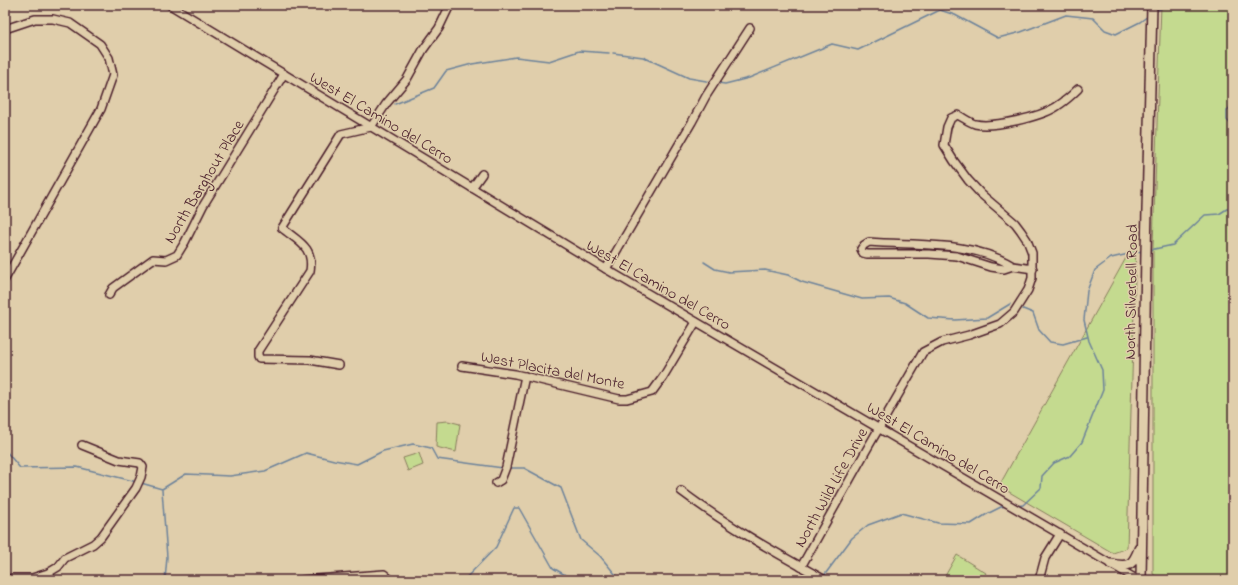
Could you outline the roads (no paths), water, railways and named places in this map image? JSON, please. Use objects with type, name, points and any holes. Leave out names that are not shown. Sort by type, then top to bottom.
[{"type":"main road","name":"North Silverbell Road","points":[[1140,580],[1142,544],[1146,250],[1152,5]]},
{"type":"main road","points":[[1111,564],[1122,566],[1129,564],[1135,559],[1142,544]]},
{"type":"street","name":"West El Camino del Cerro","points":[[170,5],[606,269],[1140,580]]},
{"type":"street","points":[[339,365],[310,360],[259,359],[257,353],[310,271],[310,256],[307,248],[282,228],[341,134],[371,127],[386,104],[407,79],[423,50],[439,28],[450,5]]},
{"type":"street","points":[[5,30],[35,19],[53,19],[70,23],[100,44],[109,58],[113,75],[101,109],[5,279]]},
{"type":"street","points":[[606,269],[716,79],[750,28]]},
{"type":"street","name":"North Barghout Place","points":[[109,295],[113,288],[153,259],[166,260],[176,255],[185,242],[203,206],[284,74]]},
{"type":"street","name":"North Wild Life Drive","points":[[801,567],[923,352],[942,342],[1000,324],[1014,312],[1032,278],[1032,253],[1027,240],[1015,223],[981,194],[968,180],[944,145],[948,121],[955,113],[958,116],[976,124],[990,125],[1037,115],[1056,107],[1078,89]]},
{"type":"street","points":[[472,188],[482,174]]},
{"type":"street","points":[[1013,266],[1004,269],[991,267],[957,256],[929,254],[867,254],[863,253],[862,249],[864,245],[869,242],[956,248],[997,258],[1013,266],[1033,269]]},
{"type":"street","name":"West Placita del Monte","points":[[462,366],[525,376],[619,399],[627,399],[652,392],[696,322]]},
{"type":"street","points":[[496,483],[501,480],[506,466],[525,376]]},
{"type":"street","points":[[6,580],[12,578],[32,578],[48,573],[58,566],[65,558],[93,544],[101,538],[136,488],[141,477],[143,466],[140,463],[119,460],[82,445]]},
{"type":"street","points":[[680,491],[736,529],[825,580]]},
{"type":"street","points":[[1039,580],[1045,558],[1060,534]]},
{"type":"street","points":[[303,580],[384,574],[391,580]]},
{"type":"waterway","points":[[1156,11],[1163,7],[1176,5]]},
{"type":"waterway","points":[[718,83],[725,84],[749,78],[832,44],[858,50],[940,10],[955,15],[998,38],[1021,32],[1066,15],[1093,18],[1105,30],[1116,34],[1140,22],[1148,16]]},
{"type":"waterway","points":[[395,104],[434,88],[446,71],[472,64],[516,57],[549,61],[579,51],[609,53]]},
{"type":"waterway","points":[[613,53],[643,57],[689,78],[712,82]]},
{"type":"waterway","points":[[1233,103],[1227,111],[1227,120],[1233,127]]},
{"type":"waterway","points":[[1150,250],[1173,245],[1205,215],[1219,214],[1233,205]]},
{"type":"waterway","points":[[1016,506],[1023,505],[1041,488],[1042,476],[1054,463],[1070,456],[1082,442],[1103,390],[1102,370],[1089,341],[1084,320],[1087,291],[1095,270],[1111,258],[1142,251]]},
{"type":"waterway","points":[[704,262],[715,269],[729,272],[765,270],[788,275],[802,282],[862,299],[889,298],[905,303],[928,318],[955,320],[987,318],[1010,304]]},
{"type":"waterway","points":[[1023,309],[1033,313],[1039,330],[1050,342],[1063,344],[1087,337]]},
{"type":"waterway","points":[[141,483],[162,489],[186,474],[230,476],[265,471],[306,453],[357,464],[383,451],[413,444],[431,448],[437,459],[503,468]]},
{"type":"waterway","points":[[5,450],[20,468],[77,467],[137,482]]},
{"type":"waterway","points":[[509,468],[524,468],[561,488],[581,540],[600,556],[620,580]]},
{"type":"waterway","points":[[162,490],[167,557],[165,580]]},
{"type":"waterway","points":[[823,577],[852,538],[868,525],[901,513],[938,523],[971,524],[987,514],[1001,507],[1007,506]]},
{"type":"waterway","points":[[464,580],[496,547],[514,508],[519,508],[553,568],[574,580]]}]
